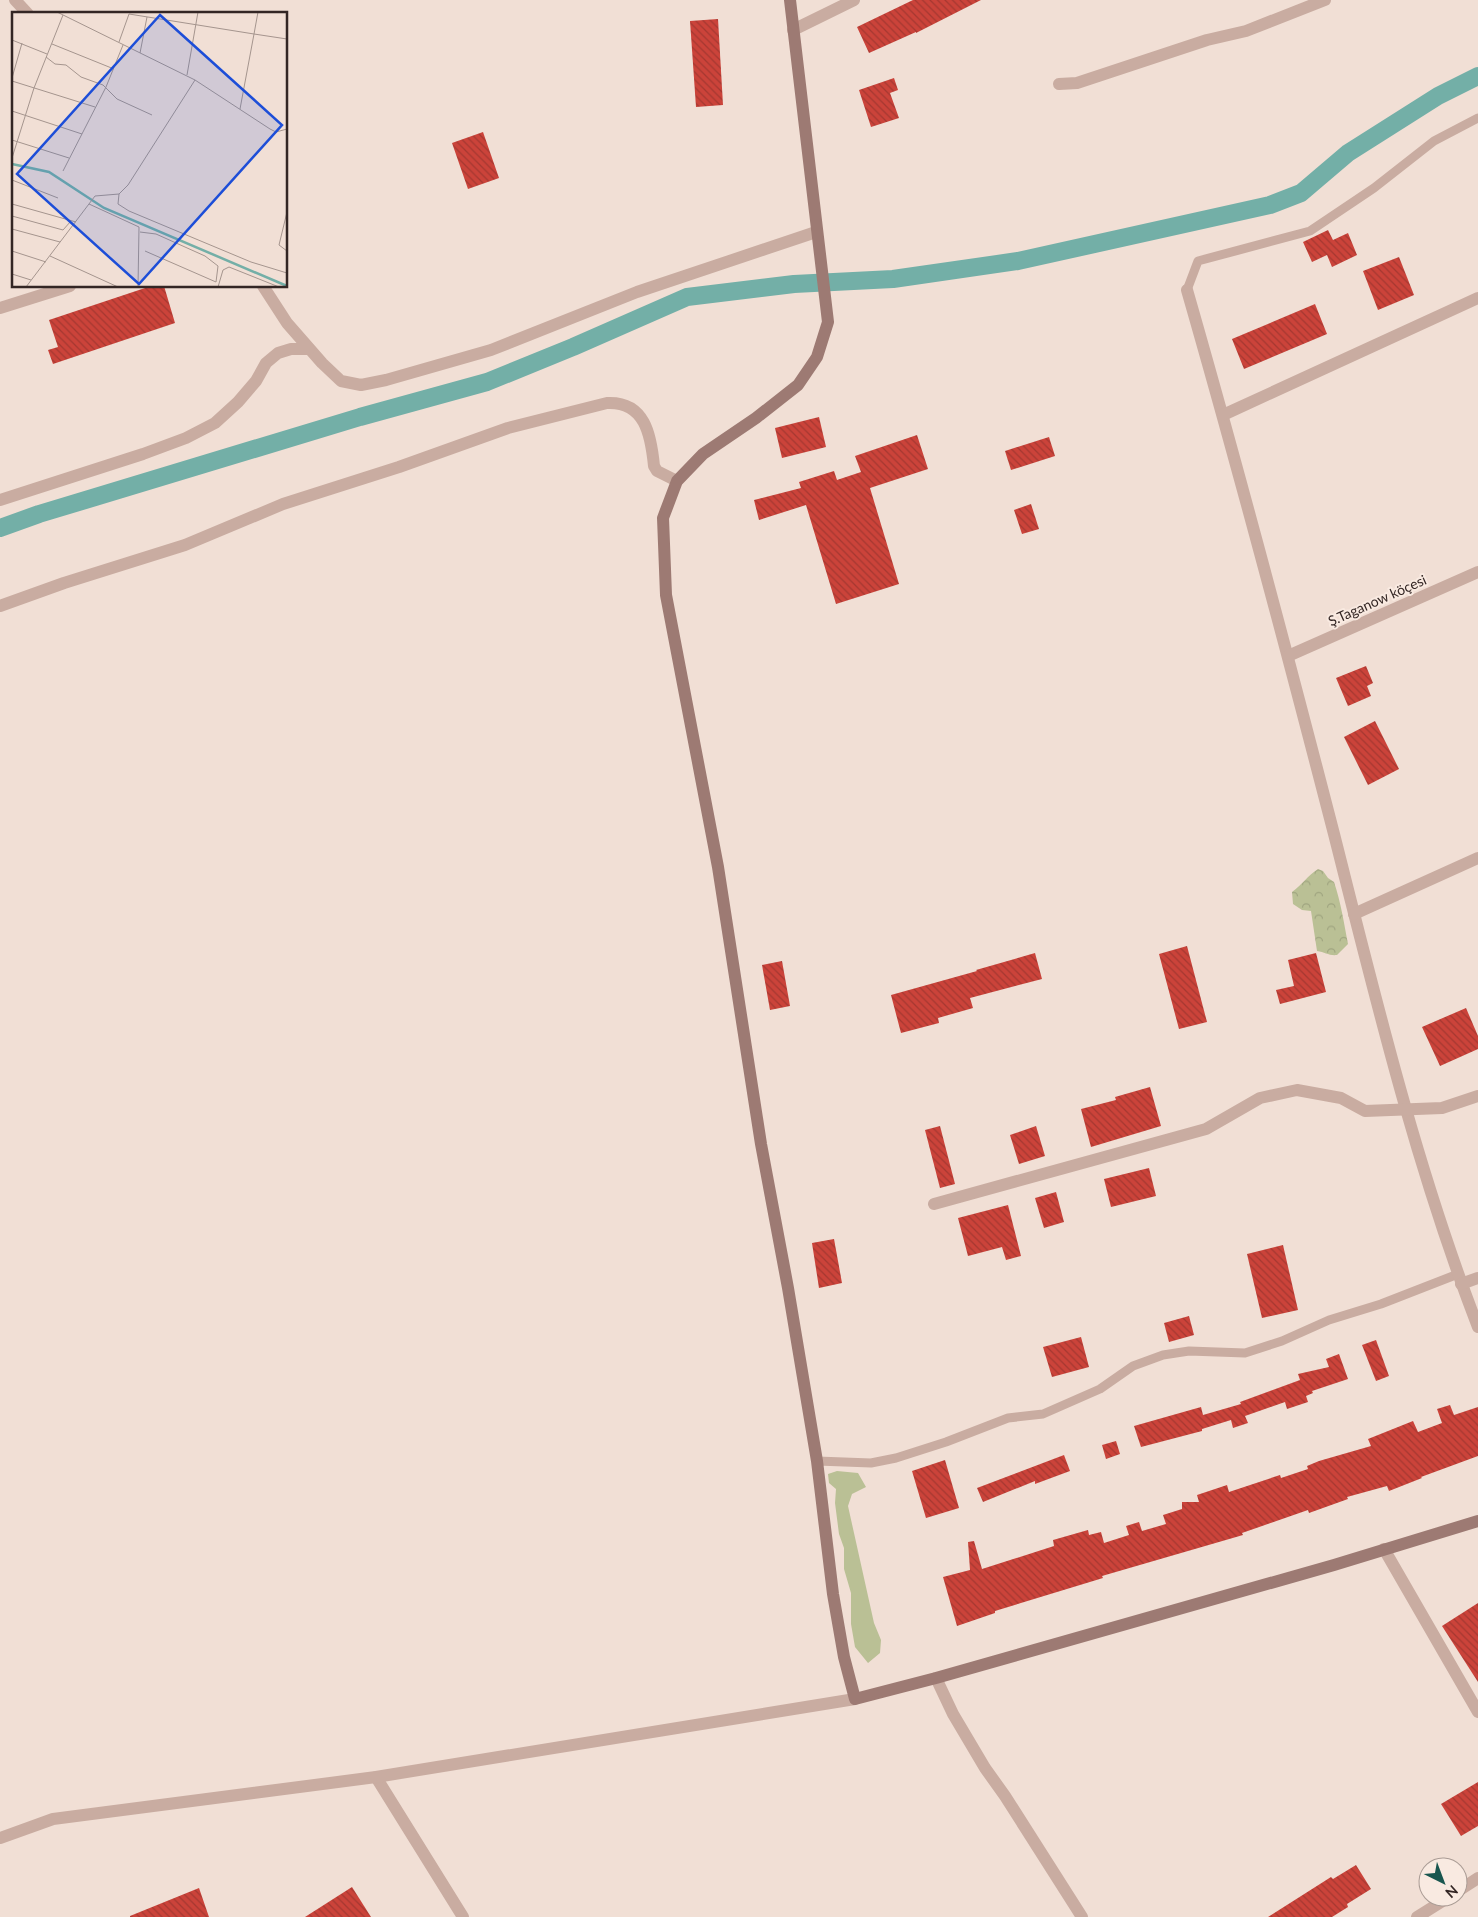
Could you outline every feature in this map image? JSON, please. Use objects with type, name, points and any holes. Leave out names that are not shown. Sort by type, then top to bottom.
[{"type":"street","points":[[15,0],[26,12]]},
{"type":"street","points":[[790,0],[828,322],[817,357],[798,385],[756,418],[703,454],[677,482],[663,518],[666,595],[718,867],[761,1144],[788,1288],[817,1461],[833,1594],[844,1657],[855,1699]]},
{"type":"street","points":[[793,30],[832,5],[854,0]]},
{"type":"street","points":[[1059,84],[1077,83],[1207,40],[1246,31],[1325,0]]},
{"type":"street","points":[[263,288],[287,323],[309,349],[341,381],[361,385],[386,380],[491,350],[637,292],[816,232]]},
{"type":"street","points":[[0,308],[64,288]]},
{"type":"street","points":[[1187,290],[1288,656],[1405,1110],[1460,1279],[1478,1327]]},
{"type":"street","points":[[1223,415],[1478,298]]},
{"type":"street","points":[[0,500],[143,454],[186,438],[215,424],[238,402],[256,381],[266,363],[278,352],[291,349],[309,349]]},
{"type":"street","points":[[0,606],[64,583],[185,545],[283,504],[399,467],[508,428],[607,403],[621,402],[637,411],[647,428],[654,466],[657,472],[677,482]]},
{"type":"street","name":"Ş.Taganow köçesi","points":[[1288,656],[1478,572]]},
{"type":"street","points":[[1354,914],[1478,858]]},
{"type":"street","points":[[934,1204],[1206,1128],[1260,1098],[1297,1090],[1341,1098],[1365,1111],[1442,1108],[1478,1096]]},
{"type":"street","points":[[1460,1279],[1478,1278]]},
{"type":"street","points":[[0,1838],[53,1819],[376,1777],[855,1699],[936,1678],[1384,1549],[1478,1520]]},
{"type":"street","points":[[1384,1549],[1478,1712]]},
{"type":"street","points":[[936,1678],[985,1768],[1082,1917]]},
{"type":"street","points":[[376,1777],[464,1917]]},
{"type":"street","points":[[1418,1917],[1434,1907]]},
{"type":"lane","points":[[1187,290],[1198,261],[1310,231],[1374,188],[1434,141],[1478,118]]},
{"type":"lane","points":[[817,1461],[871,1463],[896,1458],[946,1442],[1008,1418],[1044,1414],[1100,1389],[1133,1366],[1163,1355],[1189,1351],[1246,1353],[1282,1342],[1329,1320],[1460,1279]]},
{"type":"green space","points":[[1318,869],[1323,871],[1334,882],[1340,905],[1348,944],[1337,955],[1317,951],[1311,911],[1302,910],[1293,904],[1292,892]]},
{"type":"green space","points":[[837,1471],[858,1473],[866,1487],[852,1494],[848,1506],[874,1623],[881,1640],[880,1653],[868,1663],[855,1647],[851,1624],[851,1593],[844,1569],[844,1548],[839,1534],[835,1503],[836,1489],[829,1483],[828,1474]]},
{"type":"building","points":[[913,0],[981,0],[916,33],[869,53],[857,27]]},
{"type":"building","points":[[718,19],[723,105],[696,107],[690,21]]},
{"type":"building","points":[[894,78],[898,90],[890,93],[899,118],[871,127],[859,90]]},
{"type":"building","points":[[483,132],[499,178],[468,189],[452,143]]},
{"type":"building","points":[[1328,230],[1333,240],[1348,233],[1357,255],[1332,267],[1327,255],[1312,262],[1303,242]]},
{"type":"building","points":[[1399,257],[1414,295],[1378,310],[1363,271]]},
{"type":"building","points":[[145,288],[165,288],[175,323],[53,364],[48,350],[58,347],[49,320]]},
{"type":"building","points":[[1315,304],[1327,334],[1244,369],[1232,339]]},
{"type":"building","points":[[819,417],[826,447],[782,458],[775,428]]},
{"type":"building","points":[[917,435],[928,469],[870,488],[899,584],[836,604],[806,505],[759,520],[754,500],[801,488],[799,482],[834,471],[837,480],[861,472],[855,456]]},
{"type":"building","points":[[1049,437],[1055,456],[1011,470],[1005,451]]},
{"type":"building","points":[[1031,504],[1039,529],[1022,534],[1014,510]]},
{"type":"building","points":[[1366,666],[1373,683],[1367,686],[1371,696],[1348,706],[1336,678]]},
{"type":"building","points":[[1375,721],[1399,769],[1368,785],[1344,737]]},
{"type":"building","points":[[1187,946],[1207,1022],[1179,1029],[1159,954]]},
{"type":"building","points":[[1035,953],[1042,979],[970,998],[973,1008],[938,1018],[939,1023],[901,1033],[891,995]]},
{"type":"building","points":[[1316,953],[1326,992],[1280,1004],[1276,990],[1294,986],[1288,960]]},
{"type":"building","points":[[782,961],[790,1006],[770,1010],[762,965]]},
{"type":"building","points":[[1466,1008],[1478,1036],[1478,1049],[1440,1066],[1422,1027]]},
{"type":"building","points":[[1150,1087],[1161,1126],[1091,1147],[1081,1109],[1116,1100],[1115,1097]]},
{"type":"building","points":[[940,1126],[955,1184],[940,1188],[925,1130]]},
{"type":"building","points":[[1036,1126],[1045,1156],[1019,1164],[1010,1135]]},
{"type":"building","points":[[1149,1168],[1156,1196],[1111,1207],[1104,1179]]},
{"type":"building","points":[[1056,1192],[1064,1222],[1044,1228],[1035,1198]]},
{"type":"building","points":[[1008,1205],[1021,1256],[1006,1260],[1002,1247],[968,1256],[958,1218]]},
{"type":"building","points":[[834,1239],[842,1283],[819,1288],[812,1243]]},
{"type":"building","points":[[1283,1245],[1298,1310],[1262,1318],[1247,1254]]},
{"type":"building","points":[[1189,1316],[1194,1335],[1169,1342],[1164,1323]]},
{"type":"building","points":[[1081,1337],[1089,1367],[1052,1377],[1043,1347]]},
{"type":"building","points":[[1376,1340],[1389,1376],[1376,1381],[1362,1345]]},
{"type":"building","points":[[1339,1354],[1348,1379],[1312,1391],[1313,1393],[1306,1396],[1308,1402],[1287,1409],[1285,1402],[1245,1416],[1248,1423],[1233,1428],[1231,1420],[1202,1429],[1202,1431],[1141,1447],[1134,1426],[1201,1407],[1203,1415],[1241,1404],[1240,1402],[1300,1380],[1298,1374],[1329,1367],[1326,1359]]},
{"type":"building","points":[[1450,1405],[1454,1415],[1478,1407],[1478,1456],[1389,1491],[1387,1486],[1347,1497],[1348,1499],[1309,1513],[1308,1510],[1242,1533],[1243,1535],[1102,1576],[1103,1578],[995,1611],[995,1613],[957,1626],[943,1577],[970,1570],[968,1542],[974,1541],[982,1569],[1054,1546],[1053,1540],[1088,1530],[1089,1535],[1101,1532],[1104,1543],[1129,1535],[1126,1526],[1139,1522],[1142,1531],[1166,1524],[1163,1515],[1182,1509],[1182,1502],[1199,1502],[1197,1495],[1227,1485],[1229,1492],[1280,1475],[1281,1478],[1308,1469],[1307,1466],[1319,1461],[1371,1446],[1368,1439],[1413,1421],[1418,1432],[1442,1423],[1437,1409]]},
{"type":"building","points":[[1116,1441],[1120,1454],[1106,1459],[1102,1445]]},
{"type":"building","points":[[1064,1455],[1070,1471],[1035,1484],[1035,1481],[983,1502],[977,1488]]},
{"type":"building","points":[[945,1460],[959,1508],[926,1518],[912,1471]]},
{"type":"building","points":[[1478,1603],[1478,1682],[1442,1626]]},
{"type":"building","points":[[1478,1782],[1478,1826],[1461,1836],[1441,1804]]},
{"type":"building","points":[[1356,1865],[1371,1889],[1347,1904],[1348,1907],[1332,1917],[1268,1917],[1331,1877],[1333,1879]]},
{"type":"building","points":[[352,1887],[371,1917],[305,1917]]},
{"type":"building","points":[[199,1888],[209,1917],[130,1917],[130,1916]]},
{"type":"waterway","points":[[0,528],[39,514],[360,417],[487,382],[687,297],[794,284],[893,279],[1018,261],[1270,205],[1301,193],[1348,153],[1438,96],[1478,76]]}]
